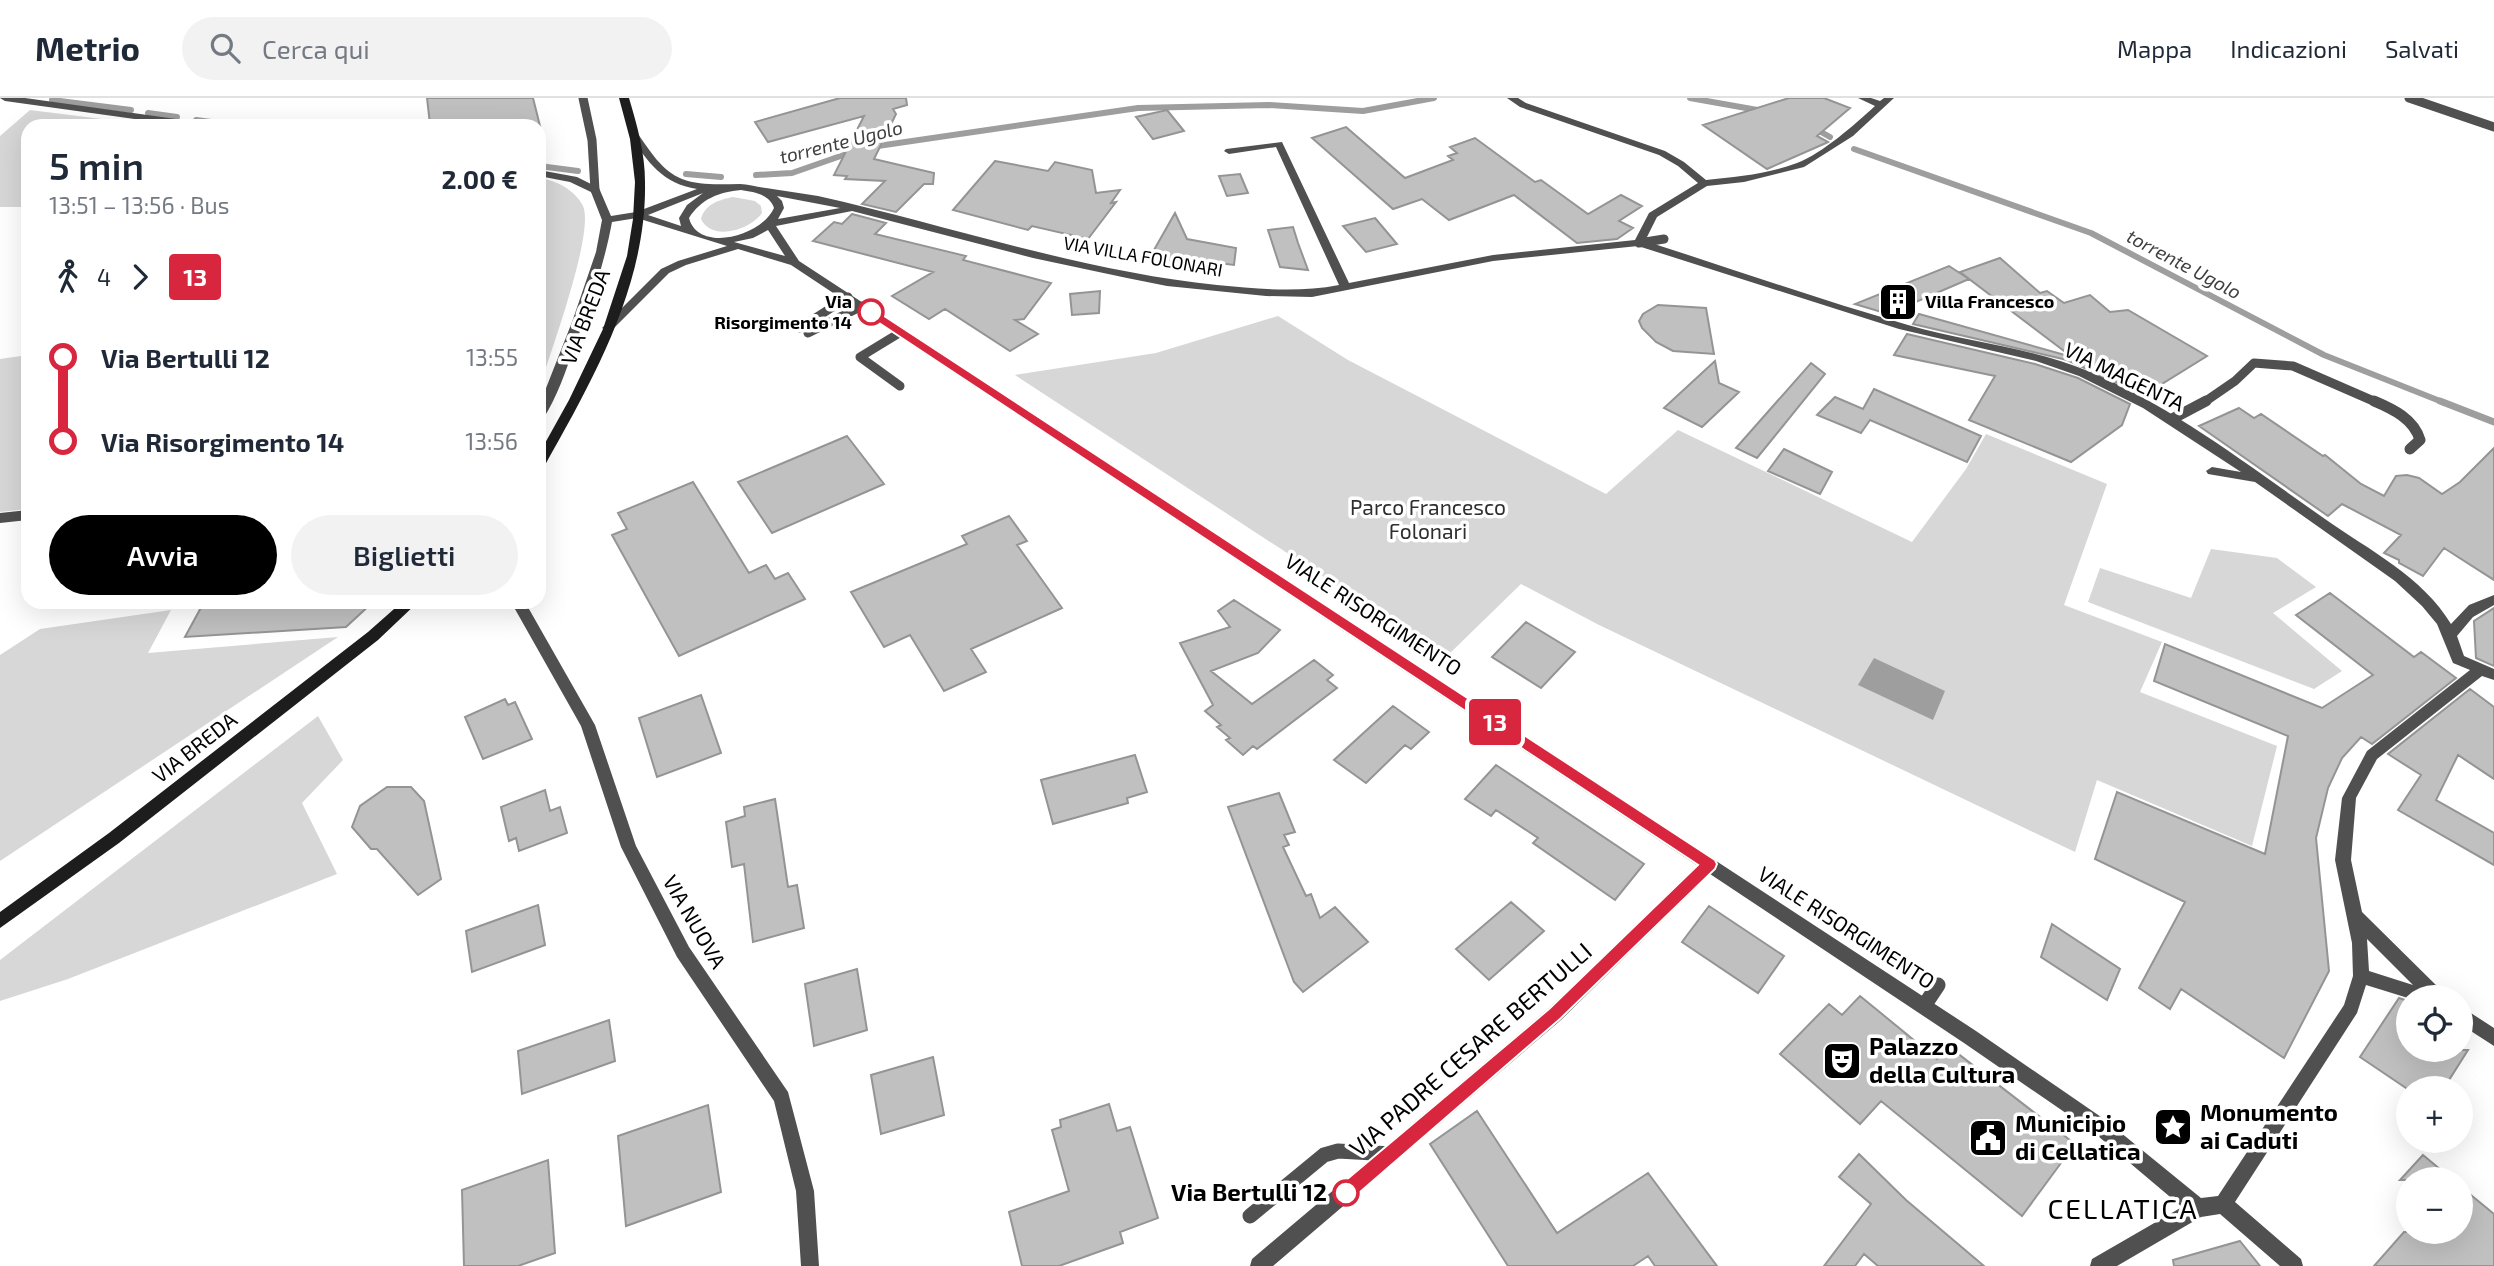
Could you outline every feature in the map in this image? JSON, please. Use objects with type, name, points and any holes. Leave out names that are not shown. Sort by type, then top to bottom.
[{"type":"street","points":[[5,98],[155,119]]},
{"type":"street","name":"VIA BREDA","points":[[546,452],[577,397],[608,328],[624,283],[638,215],[640,181],[635,136],[624,98]]},
{"type":"street","points":[[1511,98],[1523,105],[1662,153],[1681,164],[1704,184]]},
{"type":"street","points":[[1863,98],[1885,101]]},
{"type":"street","points":[[1639,243],[1653,215],[1704,184],[1744,179],[1801,165],[1850,134],[1885,101]]},
{"type":"street","points":[[635,136],[658,171],[684,183],[764,191],[777,201],[779,208],[770,224]]},
{"type":"street","points":[[1229,151],[1279,144],[1345,287]]},
{"type":"street","points":[[546,174],[573,179],[595,190],[607,220],[638,215],[710,187]]},
{"type":"street","points":[[692,233],[684,218],[688,209],[708,194],[738,187]]},
{"type":"street","name":"VIA VILLA FOLONARI","points":[[764,191],[816,199],[1033,255],[1167,283],[1266,293],[1312,293],[1493,258],[1639,243]]},
{"type":"street","name":"VIA VILLA FOLONARI","points":[[770,224],[852,209]]},
{"type":"street","name":"VIALE RISORGIMENTO","points":[[638,215],[709,239],[764,252],[795,263],[1924,1006],[2098,1125],[2198,1208]]},
{"type":"street","name":"VIA BREDA","points":[[546,404],[587,296],[601,252],[607,220]]},
{"type":"street","name":"VIALE RISORGIMENTO","points":[[709,239],[743,238],[770,224],[795,263]]},
{"type":"street","name":"VIA MAGENTA","points":[[1639,243],[1903,327],[1944,339],[2036,356],[2083,373],[2172,419],[2406,584],[2437,615],[2450,635],[2458,659],[2487,672]]},
{"type":"street","name":"VIALE RISORGIMENTO","points":[[608,328],[665,271],[682,262],[737,247]]},
{"type":"street","name":"VIA MAGENTA","points":[[2212,471],[2258,479]]},
{"type":"street","points":[[0,519],[21,516]]},
{"type":"street","points":[[2450,635],[2470,611],[2494,600]]},
{"type":"street","name":"VIA BREDA","points":[[0,920],[114,838],[373,636],[403,609]]},
{"type":"street","name":"VIA NUOVA","points":[[522,609],[589,725],[629,847],[683,952],[782,1098],[805,1191],[810,1266]]},
{"type":"street","points":[[2099,1266],[2198,1208],[2223,1204],[2276,1124],[2351,1008],[2361,976],[2360,943],[2343,860],[2349,799],[2372,755],[2487,672]]},
{"type":"street","name":"VIA PADRE CESARE BERTULLI","points":[[1259,1266],[1555,1014],[1709,864]]},
{"type":"street","points":[[2353,914],[2425,985]]},
{"type":"street","points":[[2361,976],[2396,987]]},
{"type":"street","points":[[2473,1023],[2494,1038]]},
{"type":"street","points":[[2223,1204],[2294,1266]]},
{"type":"lane","points":[[583,98],[592,140],[595,190]]},
{"type":"lane","points":[[2409,98],[2494,127]]},
{"type":"lane","points":[[1639,243],[1664,239]]},
{"type":"lane","points":[[848,297],[804,330],[862,306]]},
{"type":"lane","points":[[900,386],[860,357],[901,332]]},
{"type":"lane","points":[[2172,419],[2209,401],[2238,382],[2254,363],[2293,366],[2393,409],[2417,429],[2420,440],[2410,449]]},
{"type":"lane","points":[[1924,1006],[1937,985]]},
{"type":"lane","points":[[1250,1216],[1324,1155],[1338,1151],[1392,1154]]},
{"type":"green space","points":[[30,110],[102,119],[21,119],[21,207],[0,207],[0,136]]},
{"type":"green space","points":[[546,180],[570,191],[580,200],[585,220],[577,267],[546,367]]},
{"type":"green space","points":[[733,197],[755,201],[761,206],[762,213],[749,224],[731,231],[722,232],[706,226],[701,219],[709,206]]},
{"type":"green space","name":"Parco Francesco Folonari","points":[[1278,316],[1348,360],[1606,494],[1678,430],[1912,542],[1966,469],[1986,434],[2107,484],[2064,605],[2162,642],[2140,692],[2277,746],[2252,846],[2097,780],[2075,852],[1599,625],[1521,584],[1446,657],[1015,375],[1156,353]]},
{"type":"green space","points":[[21,356],[21,510],[0,512],[0,359]]},
{"type":"green space","points":[[2211,549],[2277,558],[2316,587],[2273,613],[2342,671],[2314,689],[2088,602],[2100,568],[2191,598]]},
{"type":"green space","points":[[171,610],[148,653],[338,637],[0,861],[0,655],[40,629]]},
{"type":"green space","points":[[318,716],[343,760],[302,803],[337,874],[68,979],[0,1001],[0,960]]},
{"type":"shaded area","points":[[1874,658],[1945,691],[1933,720],[1858,685]]},
{"type":"building","points":[[427,98],[533,98],[538,119],[429,119]]},
{"type":"building","points":[[840,98],[906,98],[907,105],[893,109],[896,114],[874,159],[934,173],[933,184],[924,184],[896,212],[862,204],[885,181],[845,179],[847,176],[834,175],[864,116],[768,142],[755,122]]},
{"type":"building","points":[[1789,98],[1824,98],[1850,108],[1817,136],[1828,142],[1767,169],[1703,125]]},
{"type":"building","points":[[1167,110],[1184,131],[1153,139],[1136,117]]},
{"type":"building","points":[[1346,127],[1405,178],[1453,160],[1448,156],[1457,153],[1450,147],[1475,138],[1535,182],[1541,180],[1588,214],[1621,195],[1642,206],[1619,221],[1633,228],[1617,239],[1577,243],[1514,195],[1449,220],[1422,199],[1393,209],[1312,138]]},
{"type":"building","points":[[995,161],[1048,171],[1055,162],[1092,170],[1096,193],[1120,190],[1111,203],[1116,202],[1088,239],[1032,226],[1028,230],[953,210]]},
{"type":"building","points":[[1240,174],[1248,193],[1227,196],[1219,176]]},
{"type":"building","points":[[1175,213],[1187,239],[1236,248],[1234,265],[1184,259],[1184,263],[1150,257]]},
{"type":"building","points":[[852,214],[886,223],[875,234],[966,256],[963,260],[1051,283],[1024,319],[1015,320],[1038,334],[1010,351],[945,309],[929,319],[892,296],[933,272],[813,241],[834,222],[842,224]]},
{"type":"building","points":[[1375,218],[1397,244],[1366,252],[1343,226]]},
{"type":"building","points":[[1293,227],[1308,270],[1280,267],[1268,230]]},
{"type":"building","points":[[2000,258],[2040,293],[2047,291],[2064,303],[2090,295],[2110,312],[2128,310],[2207,356],[2144,395],[2067,360],[1913,324],[1919,314],[2072,357],[1960,272]]},
{"type":"building","points":[[1949,266],[1969,279],[1888,314],[1855,304]]},
{"type":"building","points":[[1100,291],[1099,313],[1072,315],[1070,294]]},
{"type":"building","points":[[1658,305],[1706,308],[1714,354],[1673,351],[1656,342],[1639,321],[1643,314]]},
{"type":"building","points":[[1907,334],[2035,364],[2078,378],[2130,404],[2122,425],[2071,462],[1969,420],[1995,376],[1894,355]]},
{"type":"building","points":[[1715,361],[1719,383],[1739,392],[1702,427],[1664,408]]},
{"type":"building","points":[[1811,363],[1825,374],[1757,458],[1736,448]]},
{"type":"building","points":[[1874,389],[1981,436],[1967,462],[1870,420],[1861,433],[1817,415],[1835,397],[1863,409]]},
{"type":"building","points":[[2239,408],[2254,418],[2261,414],[2325,455],[2361,484],[2384,496],[2396,476],[2407,475],[2419,478],[2442,494],[2460,482],[2494,448],[2494,580],[2444,548],[2423,576],[2384,553],[2401,535],[2342,504],[2328,516],[2199,426]]},
{"type":"building","points":[[847,436],[884,484],[772,533],[738,482]]},
{"type":"building","points":[[1784,449],[1832,472],[1820,494],[1768,471]]},
{"type":"building","points":[[693,482],[749,573],[766,565],[775,579],[788,573],[805,599],[679,656],[612,535],[627,529],[618,513]]},
{"type":"building","points":[[1009,516],[1027,541],[1017,545],[1062,608],[971,649],[986,672],[944,691],[910,635],[884,647],[851,592],[967,544],[962,536]]},
{"type":"building","points":[[2330,593],[2414,657],[2421,652],[2456,678],[2372,744],[2361,737],[2342,758],[2328,788],[2316,838],[2329,971],[2284,1058],[2181,989],[2170,1009],[2139,988],[2185,902],[2095,859],[2117,792],[2265,854],[2288,736],[2154,681],[2165,644],[2322,708],[2373,675],[2296,615]]},
{"type":"building","points":[[1234,600],[1280,630],[1258,653],[1211,671],[1252,704],[1314,660],[1333,675],[1327,680],[1337,688],[1257,749],[1253,746],[1243,755],[1226,740],[1230,738],[1217,727],[1221,725],[1205,711],[1213,705],[1180,643],[1230,627],[1218,611]]},
{"type":"building","points":[[2494,608],[2494,666],[2476,658],[2474,621]]},
{"type":"building","points":[[200,609],[365,609],[346,627],[185,637]]},
{"type":"building","points":[[1526,622],[1575,652],[1541,688],[1492,657]]},
{"type":"building","points":[[2470,689],[2494,707],[2494,779],[2458,755],[2436,800],[2494,833],[2494,865],[2398,810],[2421,775],[2388,754]]},
{"type":"building","points":[[701,695],[721,753],[657,777],[639,718]]},
{"type":"building","points":[[505,699],[508,705],[515,702],[532,739],[483,759],[465,717]]},
{"type":"building","points":[[1393,706],[1429,732],[1411,749],[1405,745],[1366,783],[1334,760]]},
{"type":"building","points":[[1135,755],[1147,792],[1127,798],[1128,803],[1053,824],[1041,780]]},
{"type":"building","points":[[1496,765],[1644,864],[1615,900],[1533,843],[1538,838],[1496,810],[1491,816],[1465,799]]},
{"type":"building","points":[[387,787],[411,787],[424,801],[441,879],[418,895],[377,849],[371,849],[352,827],[360,806]]},
{"type":"building","points":[[545,790],[550,811],[560,807],[567,833],[519,851],[516,838],[509,841],[501,807]]},
{"type":"building","points":[[1279,793],[1295,832],[1284,835],[1289,845],[1283,847],[1306,896],[1311,894],[1320,918],[1335,907],[1368,942],[1303,992],[1294,982],[1228,807]]},
{"type":"building","points":[[775,799],[788,887],[797,885],[804,928],[753,942],[744,864],[732,867],[726,822],[745,816],[744,807]]},
{"type":"building","points":[[1511,902],[1544,931],[1489,980],[1456,949]]},
{"type":"building","points":[[538,905],[545,945],[472,972],[466,931]]},
{"type":"building","points":[[1709,906],[1784,956],[1758,993],[1682,942]]},
{"type":"building","points":[[2052,924],[2120,969],[2107,1000],[2041,957]]},
{"type":"building","points":[[857,969],[867,1030],[814,1046],[805,984]]},
{"type":"building","points":[[1860,996],[1937,1059],[1948,1046],[2075,1144],[2022,1216],[1881,1101],[1860,1124],[1780,1054],[1829,1004],[1842,1015]]},
{"type":"building","points":[[2396,1003],[2396,1062],[2460,1062],[2452,1076],[2396,1076],[2396,1081],[2360,1057]]},
{"type":"building","points":[[609,1020],[615,1061],[522,1094],[518,1051]]},
{"type":"building","points":[[933,1057],[944,1115],[881,1134],[871,1075]]},
{"type":"building","points":[[1109,1104],[1117,1131],[1130,1127],[1158,1218],[1120,1232],[1123,1243],[1059,1266],[1022,1266],[1009,1212],[1069,1191],[1052,1130],[1061,1127],[1060,1120]]},
{"type":"building","points":[[708,1105],[721,1192],[626,1226],[618,1136]]},
{"type":"building","points":[[1477,1111],[1557,1233],[1648,1173],[1717,1266],[1655,1266],[1648,1256],[1633,1266],[1508,1266],[1430,1144]]},
{"type":"building","points":[[1859,1154],[1906,1200],[1984,1266],[1878,1266],[1864,1254],[1855,1266],[1824,1266],[1871,1204],[1839,1177]]},
{"type":"building","points":[[2423,1155],[2437,1167],[2412,1167]]},
{"type":"building","points":[[548,1160],[555,1253],[518,1266],[464,1266],[462,1190]]},
{"type":"building","points":[[2473,1197],[2494,1214],[2494,1266],[2374,1266],[2396,1241],[2396,1244],[2473,1244]]},
{"type":"building","points":[[2240,1241],[2260,1266],[2174,1266],[2173,1260]]},
{"type":"waterway","name":"torrente Ugolo","points":[[871,147],[1138,108],[1269,105],[1363,111],[1434,98]]},
{"type":"waterway","points":[[1690,98],[1763,111]]},
{"type":"waterway","points":[[52,100],[131,110]]},
{"type":"waterway","points":[[148,113],[177,117]]},
{"type":"waterway","points":[[1814,128],[1830,137]]},
{"type":"waterway","name":"torrente Ugolo","points":[[1854,149],[2091,233],[2324,355],[2445,403]]},
{"type":"waterway","name":"torrente Ugolo","points":[[756,175],[792,173],[855,151]]},
{"type":"waterway","points":[[546,167],[578,171]]},
{"type":"waterway","points":[[686,174],[721,177]]},
{"type":"waterway","name":"torrente Ugolo","points":[[2440,401],[2494,422]]},
{"type":"bus line","name":"13","points":[[871,312],[1709,864],[1555,1014],[1346,1193]]},
{"type":"place","name":"Villa Francesco","points":[[1898,302]]},
{"type":"place","name":"Via Risorgimento 14","points":[[871,312]]},
{"type":"place","name":"Palazzo della Cultura","points":[[1842,1061]]},
{"type":"place","name":"Monumento ai Caduti","points":[[2173,1127]]},
{"type":"place","name":"Municipio di Cellatica","points":[[1988,1138]]},
{"type":"place","name":"Via Bertulli 12","points":[[1346,1193]]},
{"type":"district","name":"CELLATICA","points":[[2123,1209]]}]
